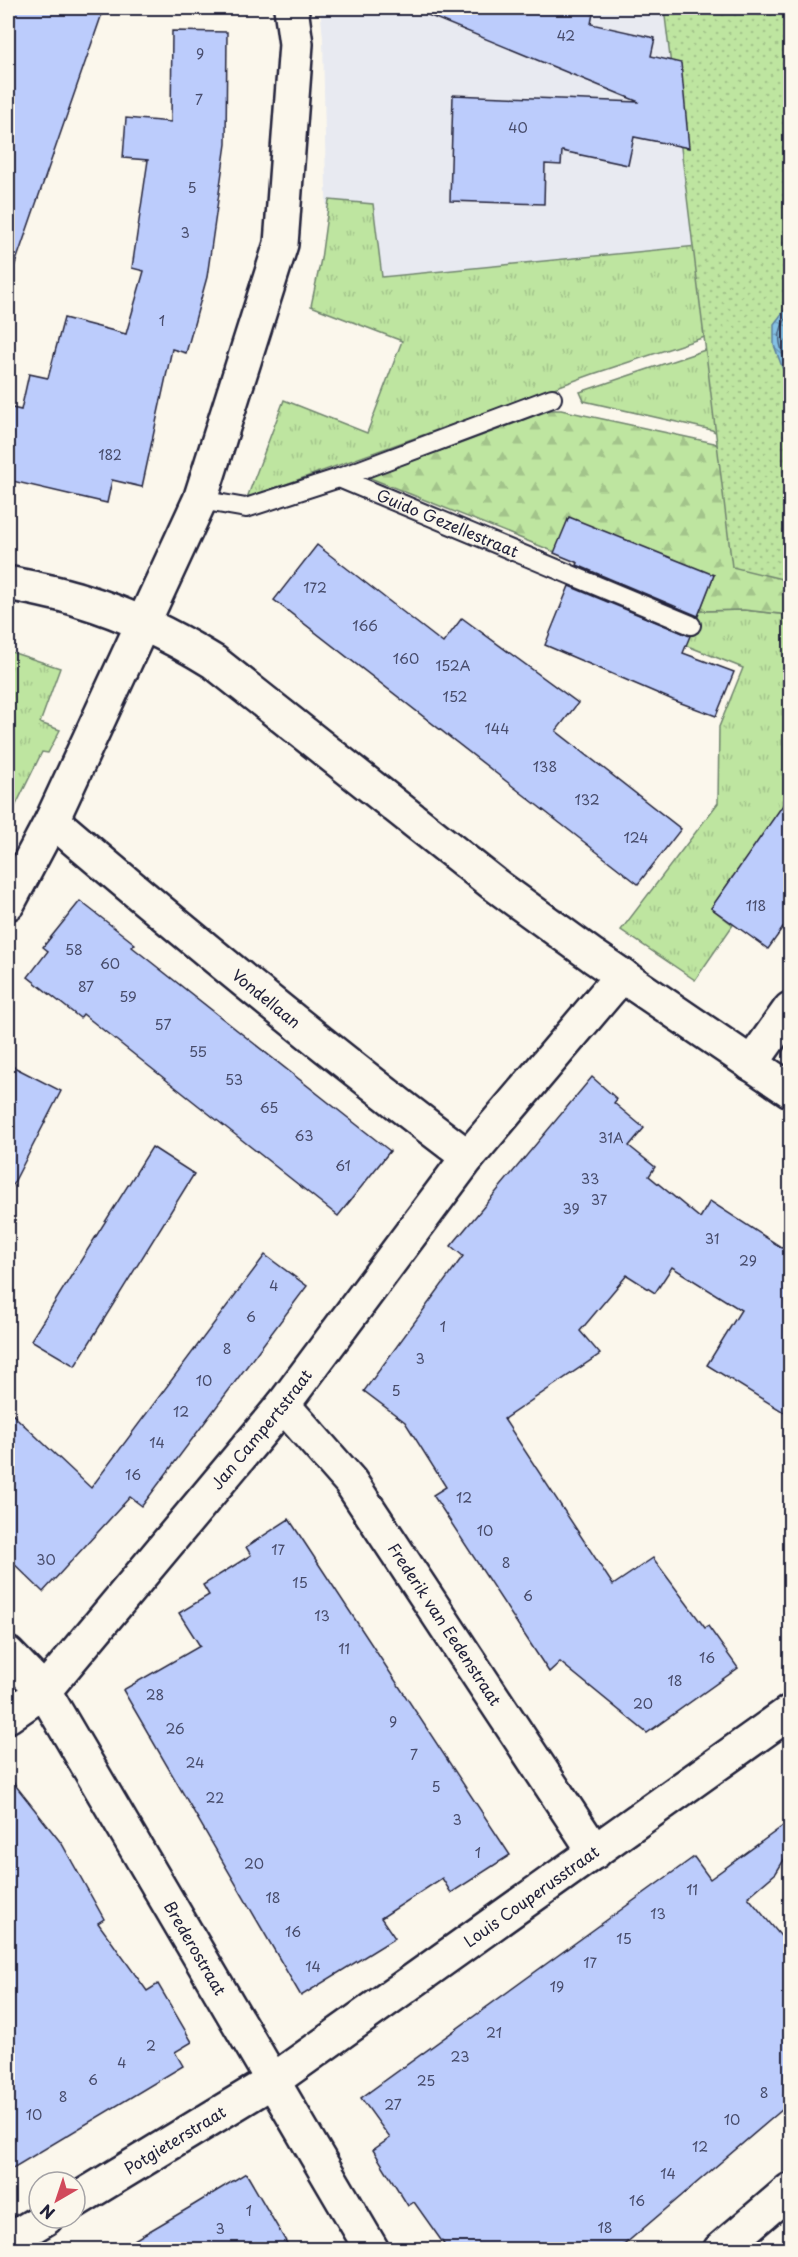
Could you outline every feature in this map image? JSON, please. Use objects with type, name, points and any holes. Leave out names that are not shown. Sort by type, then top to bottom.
[{"type":"street","points":[[8,903],[52,820],[200,500],[281,244],[296,44],[291,8]]},
{"type":"street","points":[[8,583],[80,600],[144,624],[185,644],[214,662],[494,884],[790,1090]]},
{"type":"street","name":"Vondellaan","points":[[52,820],[188,936],[382,1092],[468,1157]]},
{"type":"street","points":[[468,1157],[622,975]]},
{"type":"street","points":[[751,1064],[790,1009]]},
{"type":"street","name":"Jan Campertstraat","points":[[8,1716],[44,1691],[283,1405],[468,1157]]},
{"type":"street","name":"Frederik van Eedenstraat","points":[[283,1405],[350,1481],[595,1852]]},
{"type":"street","name":"Brederostraat","points":[[8,1654],[44,1691],[372,2250]]},
{"type":"street","name":"Louis Couperusstraat","points":[[274,2080],[790,1712]]},
{"type":"street","name":"Potgieterstraat","points":[[87,2194],[274,2080]]},
{"type":"street","points":[[720,2250],[790,2190]]},
{"type":"street","points":[[8,2241],[27,2230]]},
{"type":"lane","points":[[200,500],[246,508],[339,478],[552,398]]},
{"type":"lane","name":"Guido Gezellestraat","points":[[339,478],[691,625]]},
{"type":"shaded area","points":[[320,8],[672,8],[703,280],[328,291],[323,38]]},
{"type":"green space","points":[[664,8],[790,8],[790,581],[732,567]]},
{"type":"green space","points":[[329,200],[373,204],[382,277],[697,246],[705,337],[593,374],[247,498],[284,400],[367,433],[402,341],[311,306],[321,259]]},
{"type":"green space","points":[[720,342],[790,475],[712,430],[584,401],[580,392],[705,350]]},
{"type":"green space","points":[[550,410],[561,410],[714,443],[790,487],[790,615],[744,610],[700,611],[714,575],[555,552],[365,476]]},
{"type":"green space","points":[[744,610],[790,615],[790,796],[711,908],[733,925],[695,980],[621,930],[718,803],[719,727],[743,668],[685,645],[699,611]]},
{"type":"green space","points":[[8,651],[60,668],[40,723],[60,730],[48,753],[42,752],[9,819],[8,697],[10,689],[8,688]]},
{"type":"water","points":[[787,307],[790,307],[790,384],[774,345],[774,324]]},
{"type":"building","points":[[8,8],[104,8],[13,270],[8,270]]},
{"type":"building","points":[[411,8],[594,8],[591,24],[655,38],[651,56],[681,63],[689,148],[634,137],[628,165],[562,151],[561,165],[545,164],[544,204],[450,201],[453,95],[639,102]]},
{"type":"building","points":[[172,31],[227,32],[226,144],[207,277],[186,353],[172,349],[142,487],[112,480],[107,503],[8,480],[8,407],[21,410],[29,374],[48,378],[64,318],[126,334],[144,271],[132,268],[148,160],[123,158],[126,118],[171,122]]},
{"type":"building","points":[[569,517],[714,575],[698,616],[554,553]]},
{"type":"building","points":[[317,545],[443,643],[462,618],[578,703],[556,731],[681,829],[638,884],[274,600]]},
{"type":"building","points":[[569,586],[690,636],[683,653],[734,672],[716,716],[545,645]]},
{"type":"building","points":[[790,795],[790,918],[768,949],[711,908]]},
{"type":"building","points":[[80,901],[135,944],[132,947],[390,1151],[338,1216],[83,1014],[80,1018],[28,977],[48,951],[43,947]]},
{"type":"building","points":[[8,1064],[61,1091],[8,1194]]},
{"type":"building","points":[[592,1077],[617,1099],[614,1103],[644,1128],[629,1146],[655,1167],[649,1176],[700,1218],[710,1201],[790,1253],[790,1416],[707,1365],[741,1310],[672,1267],[655,1293],[627,1275],[580,1331],[600,1354],[504,1419],[613,1585],[653,1558],[705,1628],[708,1626],[738,1668],[647,1733],[560,1662],[549,1672],[433,1495],[446,1487],[405,1422],[364,1391],[463,1256],[451,1246]]},
{"type":"building","points":[[152,1147],[194,1174],[75,1366],[31,1340]]},
{"type":"building","points":[[265,1255],[307,1286],[142,1506],[130,1497],[43,1592],[8,1558],[8,1410],[91,1488]]},
{"type":"building","points":[[289,1519],[510,1855],[451,1893],[442,1878],[381,1918],[395,1938],[301,1996],[123,1690],[200,1646],[179,1613],[209,1595],[203,1585],[251,1555],[246,1547]]},
{"type":"building","points":[[8,1776],[62,1844],[104,1919],[98,1923],[147,1991],[158,1984],[192,2042],[175,2052],[183,2066],[8,2171]]},
{"type":"building","points":[[790,1821],[790,1850],[776,1873],[748,1897],[790,1947],[790,2103],[618,2250],[448,2250],[414,2202],[408,2206],[373,2150],[390,2138],[361,2098],[694,1857],[710,1879]]},
{"type":"building","points":[[246,2173],[291,2250],[117,2250],[187,2209]]}]
